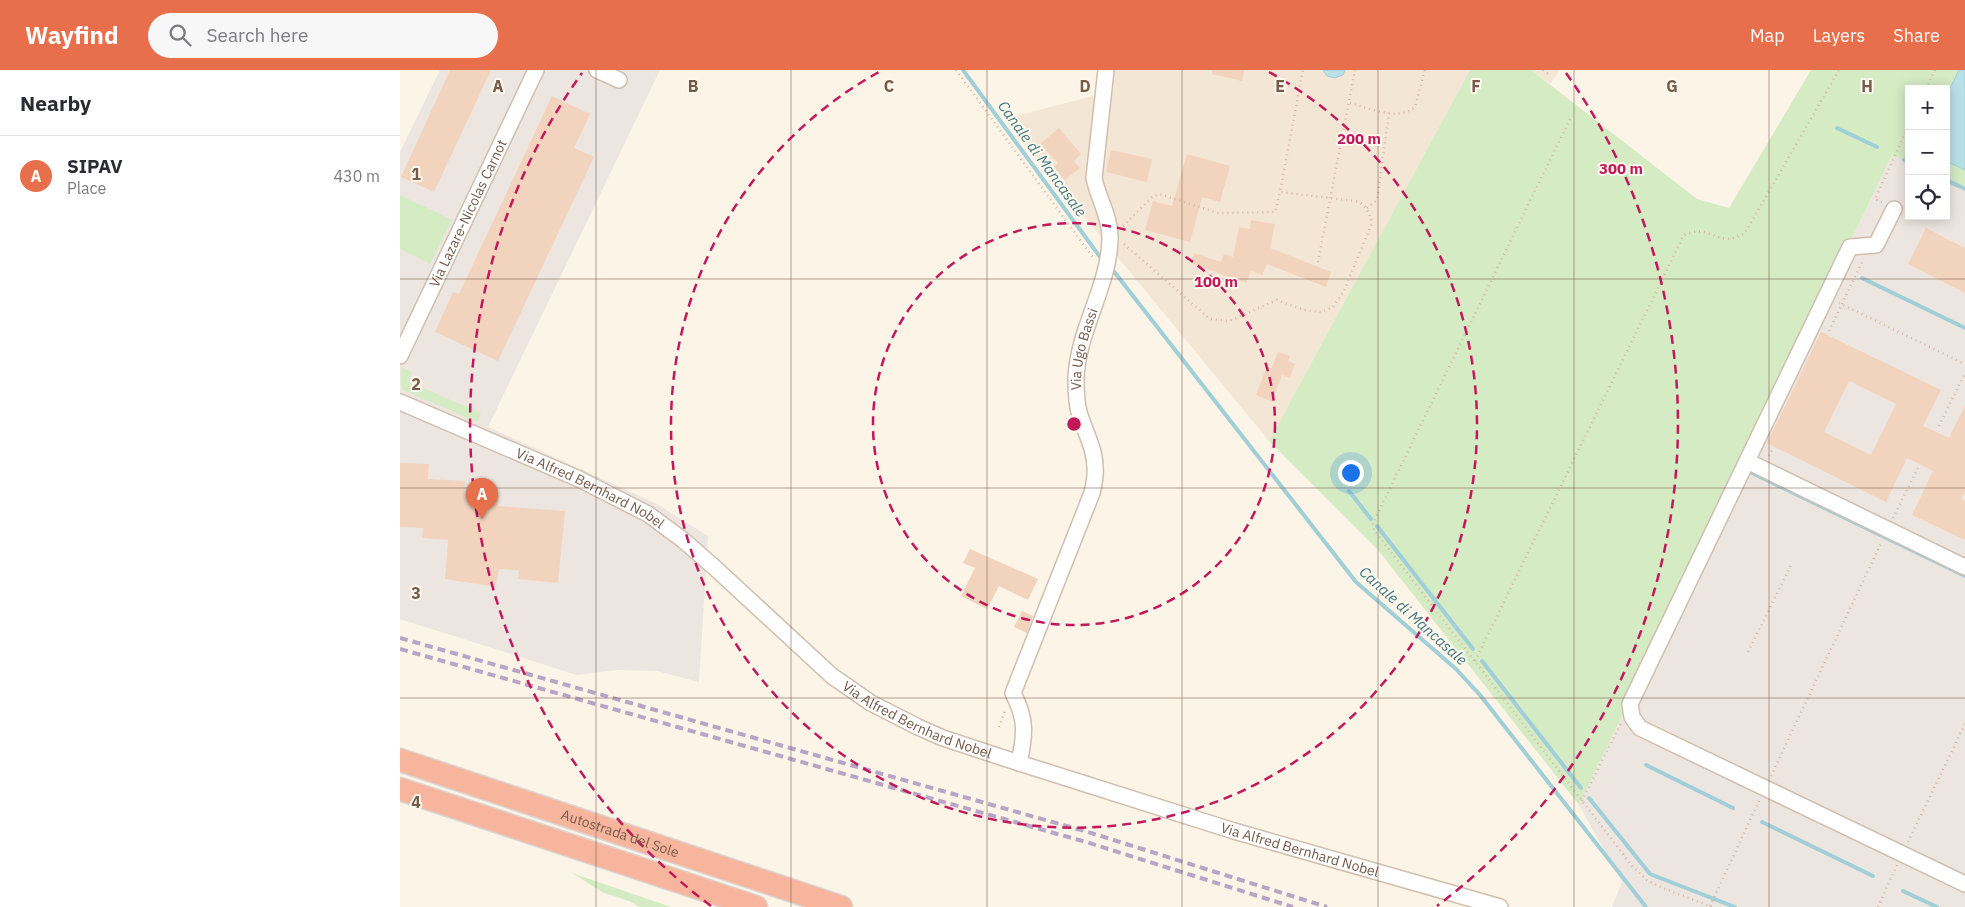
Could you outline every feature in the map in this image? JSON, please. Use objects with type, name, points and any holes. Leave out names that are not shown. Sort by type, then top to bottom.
[{"type":"highway","name":"Autostrada del Sole","points":[[400,760],[841,907]]},
{"type":"highway","name":"Autostrada del Sole","points":[[400,789],[756,907]]},
{"type":"highway","points":[[806,896],[856,907]]},
{"type":"street","name":"Via Lazare-Nicolas Carnot","points":[[400,356],[536,70]]},
{"type":"street","points":[[597,70],[619,80]]},
{"type":"street","name":"Via Ugo Bassi","points":[[1019,763],[1025,725],[1022,709],[1013,694],[1092,493],[1095,478],[1096,465],[1078,410],[1076,377],[1083,339],[1104,272],[1110,240],[1109,227],[1097,193],[1094,178],[1106,70]]},
{"type":"street","points":[[1894,209],[1876,245],[1850,247],[1630,704],[1632,717],[1640,728],[1965,884]]},
{"type":"street","name":"Via Alfred Bernhard Nobel","points":[[400,402],[579,478],[648,514],[683,540],[814,661],[850,689],[895,716],[918,727],[943,738],[1234,831],[1500,907]]},
{"type":"street","points":[[1747,461],[1885,535],[1965,567]]},
{"type":"path","points":[[956,70],[1104,272]]},
{"type":"path","points":[[1110,240],[1146,202],[1159,194],[1218,213],[1275,212],[1303,70]]},
{"type":"path","points":[[1318,262],[1355,70]]},
{"type":"path","points":[[1350,103],[1389,113],[1403,114],[1415,107],[1425,70]]},
{"type":"path","points":[[1543,70],[1550,76]]},
{"type":"path","points":[[1475,661],[1684,235],[1694,231],[1705,231],[1722,238],[1733,239],[1744,233],[1839,70]]},
{"type":"path","points":[[1928,85],[1935,70]]},
{"type":"path","points":[[1367,208],[1377,200],[1389,113]]},
{"type":"path","points":[[1570,119],[1373,524],[1374,530],[1583,799],[1633,867],[1648,881],[1711,905],[1918,468]]},
{"type":"path","points":[[1879,189],[1907,130]]},
{"type":"path","points":[[1110,240],[1118,240],[1131,248],[1210,319],[1229,321],[1277,300],[1304,310],[1322,312],[1333,307],[1344,291],[1372,223],[1367,208],[1356,201],[1280,192]]},
{"type":"path","points":[[1829,331],[1871,245]]},
{"type":"path","points":[[1826,297],[1965,364]]},
{"type":"path","points":[[1938,426],[1965,373]]},
{"type":"path","points":[[1748,652],[1792,563]]},
{"type":"path","points":[[1583,799],[1630,704]]},
{"type":"path","points":[[1878,907],[1965,724]]},
{"type":"shaded area","points":[[440,70],[660,70],[488,427],[655,503],[708,536],[699,682],[657,671],[617,670],[577,675],[400,619],[400,152]]},
{"type":"shaded area","points":[[1102,70],[1470,70],[1269,441],[1004,119],[1100,94]]},
{"type":"shaded area","points":[[1531,70],[1560,70],[1550,84]]},
{"type":"shaded area","points":[[1892,155],[1905,161],[1905,220],[1950,220],[1950,183],[1965,189],[1965,907],[1612,907],[1622,882],[1579,805]]},
{"type":"green space","points":[[1470,70],[1531,70],[1697,199],[1729,208],[1811,70],[1965,70],[1965,189],[1950,183],[1950,85],[1905,85],[1905,161],[1892,155],[1579,805],[1378,550],[1269,441]]},
{"type":"green space","points":[[400,195],[452,220],[430,264],[400,249]]},
{"type":"green space","points":[[403,367],[412,373],[409,382],[481,413],[477,422],[403,390],[401,373]]},
{"type":"green space","points":[[572,873],[671,907],[640,907],[629,901],[604,893]]},
{"type":"water","points":[[1323,70],[1345,70],[1343,75],[1335,78],[1327,76]]},
{"type":"water","points":[[1959,70],[1965,70],[1965,170],[1950,163],[1950,88]]},
{"type":"building","points":[[450,70],[491,70],[434,192],[401,177]]},
{"type":"building","points":[[1212,70],[1244,70],[1242,81],[1212,74]]},
{"type":"building","points":[[552,96],[590,114],[574,148],[594,157],[498,361],[435,332],[453,292],[459,294]]},
{"type":"building","points":[[1059,128],[1081,154],[1074,161],[1080,168],[1065,180],[1054,167],[1058,163],[1040,144]]},
{"type":"building","points":[[1111,150],[1152,159],[1147,182],[1106,172]]},
{"type":"building","points":[[1187,154],[1230,166],[1220,202],[1202,197],[1190,242],[1145,230],[1153,201],[1172,206]]},
{"type":"building","points":[[1251,220],[1275,224],[1270,248],[1331,272],[1326,287],[1267,264],[1262,275],[1251,271],[1246,283],[1191,263],[1194,253],[1221,262],[1224,254],[1233,257],[1239,227],[1250,229]]},
{"type":"building","points":[[1926,228],[1965,248],[1965,293],[1908,264]]},
{"type":"building","points":[[1821,332],[1941,390],[1923,426],[1949,438],[1965,405],[1965,492],[1961,499],[1965,501],[1965,540],[1912,515],[1933,471],[1907,458],[1886,502],[1767,443]],"holes":[[[1849,381],[1896,404],[1871,455],[1824,432]]]},
{"type":"building","points":[[1278,352],[1290,356],[1288,361],[1295,364],[1290,378],[1282,375],[1272,402],[1256,395],[1267,366],[1271,369]]},
{"type":"building","points":[[400,463],[429,464],[428,479],[465,481],[464,494],[499,496],[498,506],[565,511],[558,583],[518,579],[519,570],[499,569],[496,587],[445,579],[448,540],[422,538],[423,528],[400,527]]},
{"type":"building","points":[[970,549],[1038,579],[1028,600],[999,586],[987,609],[961,596],[975,568],[963,563]]},
{"type":"building","points":[[1022,611],[1033,616],[1027,633],[1014,627]]},
{"type":"waterway","name":"Canale di Mancasale","points":[[963,70],[1103,261]]},
{"type":"waterway","points":[[1837,128],[1877,147]]},
{"type":"waterway","points":[[1950,182],[1965,189]]},
{"type":"waterway","name":"Canale di Mancasale","points":[[1112,269],[1356,582],[1456,669],[1480,695],[1646,907]]},
{"type":"waterway","points":[[1862,278],[1965,328]]},
{"type":"waterway","points":[[1752,473],[1965,576]]},
{"type":"waterway","points":[[1349,491],[1371,519]]},
{"type":"waterway","points":[[1377,526],[1473,649]]},
{"type":"waterway","points":[[1482,661],[1581,788]]},
{"type":"waterway","points":[[1646,765],[1733,808]]},
{"type":"waterway","points":[[1589,798],[1650,874],[1735,907]]},
{"type":"waterway","points":[[1762,822],[1873,876]]},
{"type":"waterway","points":[[1903,891],[1937,907]]},
{"type":"railway","points":[[400,638],[1088,832],[1327,907]]},
{"type":"railway","points":[[400,649],[1086,842],[1293,907]]},
{"type":"place","name":"SIPAV","points":[[482,519]]}]
